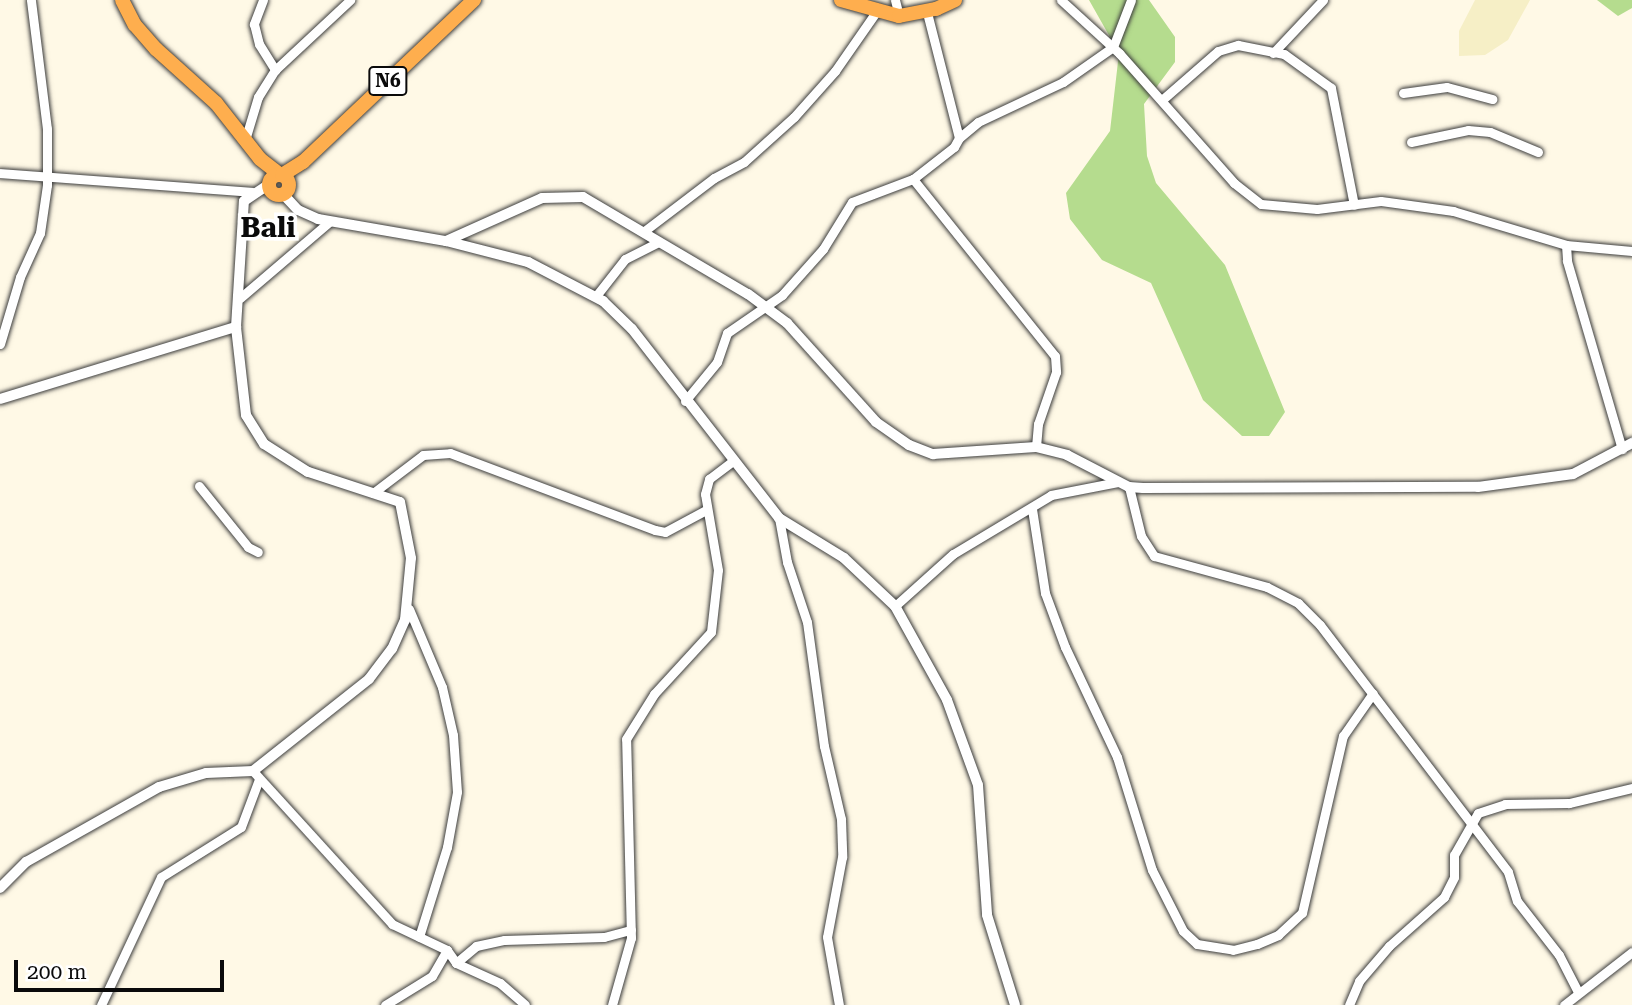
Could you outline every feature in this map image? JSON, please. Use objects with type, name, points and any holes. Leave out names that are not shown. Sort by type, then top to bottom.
[{"type":"highway","points":[[122,0],[135,25],[216,103],[278,182]]},
{"type":"highway","name":"N6","points":[[278,182],[303,162],[474,0]]},
{"type":"highway","points":[[841,0],[876,12],[899,16],[927,12],[955,0]]},
{"type":"street","points":[[0,344],[2,326],[40,233],[48,177],[47,129],[31,0]]},
{"type":"street","points":[[263,0],[254,24],[259,44],[275,70]]},
{"type":"street","points":[[245,140],[258,96],[275,70],[350,0]]},
{"type":"street","points":[[895,0],[899,16]]},
{"type":"street","points":[[1061,0],[1113,47],[1163,99],[1234,183],[1261,204],[1281,209],[1381,201],[1453,211],[1566,244],[1632,251]]},
{"type":"street","points":[[685,401],[717,362],[727,333],[767,308],[823,248],[852,202],[912,179],[978,122],[1063,82],[1113,47],[1131,0]]},
{"type":"street","points":[[1273,53],[1323,0]]},
{"type":"street","points":[[643,232],[714,178],[744,162],[794,117],[835,71],[876,12]]},
{"type":"street","points":[[927,12],[958,138]]},
{"type":"street","points":[[1163,99],[1218,51],[1238,45],[1273,53],[1302,65],[1331,88],[1354,205]]},
{"type":"street","points":[[1403,93],[1447,87],[1492,99]]},
{"type":"street","points":[[1411,142],[1468,130],[1490,132],[1538,152]]},
{"type":"street","points":[[0,173],[252,192],[278,182],[304,214],[329,222],[446,241],[528,262],[596,296],[632,329],[685,401],[779,518],[844,558],[895,606],[947,700],[978,785],[987,915],[1015,1005]]},
{"type":"street","points":[[912,179],[1055,356],[1056,372],[1038,424],[1036,447]]},
{"type":"street","points":[[102,1005],[160,877],[241,827],[256,775],[369,679],[392,649],[409,609],[411,558],[403,507],[395,498],[308,472],[260,439],[246,415],[236,327],[240,298],[244,201],[252,192]]},
{"type":"street","points":[[446,241],[517,207],[561,195],[583,197],[767,308],[787,323],[867,414],[909,445],[951,455],[1036,447],[1067,455],[1123,484],[1141,536],[1154,556],[1237,576],[1298,603],[1373,693],[1508,872],[1517,901],[1559,955],[1578,992]]},
{"type":"street","points":[[240,298],[329,222]]},
{"type":"street","points":[[596,296],[625,259],[657,243]]},
{"type":"street","points":[[895,606],[953,554],[1051,495],[1123,484],[1478,487],[1573,474],[1627,446],[1567,261],[1566,244]]},
{"type":"street","points":[[0,399],[236,327]]},
{"type":"street","points":[[373,493],[423,455],[450,453],[655,530],[665,532],[706,510]]},
{"type":"street","points":[[612,1005],[631,930],[626,739],[654,694],[711,632],[718,570],[706,510],[709,479],[733,461]]},
{"type":"street","points":[[199,486],[248,547],[258,552]]},
{"type":"street","points":[[1031,509],[1045,593],[1057,625],[1117,757],[1152,870],[1183,931],[1197,944],[1233,950],[1257,944],[1278,934],[1302,913],[1343,736],[1373,693]]},
{"type":"street","points":[[779,518],[787,562],[807,622],[824,746],[841,819],[842,857],[827,937],[839,1005]]},
{"type":"street","points":[[409,609],[443,687],[453,735],[457,792],[447,847],[419,937]]},
{"type":"street","points":[[0,888],[26,862],[159,787],[205,773],[256,775],[371,905],[392,924],[447,950],[456,963],[500,983],[525,1005]]},
{"type":"street","points":[[1349,1005],[1359,981],[1389,946],[1444,897],[1454,877],[1454,855],[1470,822],[1478,813],[1505,804],[1569,803],[1632,788]]},
{"type":"street","points":[[456,963],[476,946],[504,940],[604,937],[631,930]]},
{"type":"street","points":[[385,1005],[432,976],[447,950]]},
{"type":"street","points":[[1564,1005],[1632,952]]},
{"type":"shaded area","points":[[1475,0],[1530,0],[1508,40],[1485,55],[1459,56],[1459,31]]},
{"type":"green space","points":[[1089,0],[1149,0],[1175,37],[1175,62],[1144,104],[1147,156],[1156,183],[1225,265],[1285,412],[1269,436],[1242,436],[1203,400],[1151,283],[1102,260],[1070,219],[1066,193],[1110,131],[1119,53]]},
{"type":"green space","points":[[1597,0],[1632,0],[1632,8],[1618,16]]},
{"type":"district","name":"Bali","points":[[268,228]]}]
